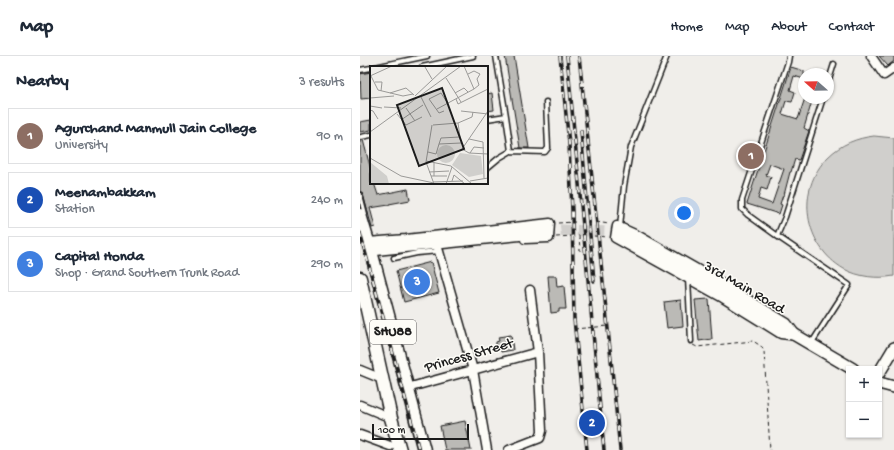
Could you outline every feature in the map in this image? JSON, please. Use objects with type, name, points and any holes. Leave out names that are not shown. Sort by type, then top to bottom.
[{"type":"main road","name":"SHU88","points":[[360,215],[424,450]]},
{"type":"main road","name":"SHU88","points":[[360,282],[393,423],[393,449]]},
{"type":"street","points":[[871,56],[884,75],[894,68]]},
{"type":"street","points":[[369,246],[549,231]]},
{"type":"street","points":[[369,246],[439,249],[516,240],[549,231]]},
{"type":"street","points":[[618,231],[688,278],[781,334],[797,336]]},
{"type":"street","name":"3rd Main Road","points":[[618,231],[848,366]]},
{"type":"street","points":[[439,249],[473,370],[487,450]]},
{"type":"street","points":[[509,450],[537,440],[542,435],[538,352],[530,290]]},
{"type":"street","points":[[882,368],[894,348]]},
{"type":"street","name":"Princess Street","points":[[408,388],[538,352]]},
{"type":"street","points":[[360,370],[382,379]]},
{"type":"street","points":[[882,385],[894,387]]},
{"type":"street","points":[[360,405],[393,423]]},
{"type":"street","points":[[360,435],[393,449]]},
{"type":"lane","points":[[380,66],[427,56]]},
{"type":"lane","points":[[427,66],[473,56]]},
{"type":"lane","points":[[496,56],[511,151]]},
{"type":"lane","points":[[618,231],[631,147],[667,56]]},
{"type":"lane","points":[[789,56],[741,205],[742,209],[748,215],[850,285],[811,344]]},
{"type":"lane","points":[[833,68],[834,64]]},
{"type":"lane","points":[[360,70],[370,68]]},
{"type":"lane","points":[[488,167],[511,151],[545,152],[548,148],[546,102]]},
{"type":"lane","points":[[777,236],[785,217],[821,104]]},
{"type":"lane","points":[[488,119],[506,116]]},
{"type":"lane","points":[[360,195],[367,225],[369,246]]},
{"type":"lane","points":[[394,258],[439,249]]},
{"type":"lane","points":[[688,278],[691,342]]},
{"type":"path","points":[[549,231],[575,222]]},
{"type":"path","points":[[596,222],[618,231]]},
{"type":"path","points":[[549,231],[574,236]]},
{"type":"path","points":[[594,236],[618,231]]},
{"type":"path","points":[[579,235],[580,251]]},
{"type":"path","points":[[574,329],[608,326]]},
{"type":"path","points":[[691,342],[694,347],[752,341],[761,346],[764,351],[770,450]]},
{"type":"shaded area","points":[[874,136],[894,138],[894,276],[888,277],[868,277],[856,274],[844,269],[830,259],[820,246],[813,232],[809,217],[808,201],[811,185],[818,170],[828,157],[833,152],[850,142],[861,138]]},
{"type":"building","points":[[505,56],[514,56],[529,148],[520,148]]},
{"type":"building","points":[[879,56],[894,56],[894,61],[888,66]]},
{"type":"building","points":[[791,67],[798,69],[798,77],[794,76],[790,90],[795,92],[792,102],[786,101],[782,114],[798,119],[803,104],[811,104],[804,128],[809,131],[799,160],[795,159],[790,172],[780,204],[782,205],[779,214],[747,204]],"holes":[[[770,164],[784,169],[772,204],[758,199],[761,188],[767,190],[771,177],[766,175]]]},
{"type":"building","points":[[370,72],[370,98],[361,99],[360,74]]},
{"type":"building","points":[[492,93],[494,110],[488,111],[488,94]]},
{"type":"building","points":[[370,120],[370,130],[360,132],[360,122]]},
{"type":"building","points":[[360,140],[363,140],[370,166],[370,184],[374,184],[378,195],[408,189],[410,200],[370,208],[375,227],[372,228],[363,194],[360,192]]},
{"type":"building","points":[[431,262],[439,293],[404,302],[396,271]]},
{"type":"building","points":[[548,276],[556,276],[557,287],[564,286],[566,309],[559,309],[559,312],[551,313]]},
{"type":"building","points":[[709,299],[712,339],[699,341],[695,300]]},
{"type":"building","points":[[681,300],[683,326],[667,328],[664,302]]},
{"type":"building","points":[[511,335],[513,350],[501,352],[500,347],[496,348],[496,342],[499,341],[498,337]]},
{"type":"building","points":[[465,421],[471,450],[445,450],[440,426]]},
{"type":"tunnel","points":[[544,232],[562,230],[611,232],[619,234]]},
{"type":"railway","points":[[560,56],[569,144],[574,319],[587,450]]},
{"type":"railway","points":[[567,56],[604,450]]},
{"type":"railway","points":[[579,56],[620,450]]},
{"type":"railway","points":[[581,131],[594,281]]},
{"type":"railway","points":[[360,233],[419,450]]},
{"type":"place","name":"Agurchand Manmull Jain College","points":[[751,156]]},
{"type":"place","name":"Capital Honda","points":[[417,282]]},
{"type":"place","name":"Meenambakkam","points":[[592,423]]}]
